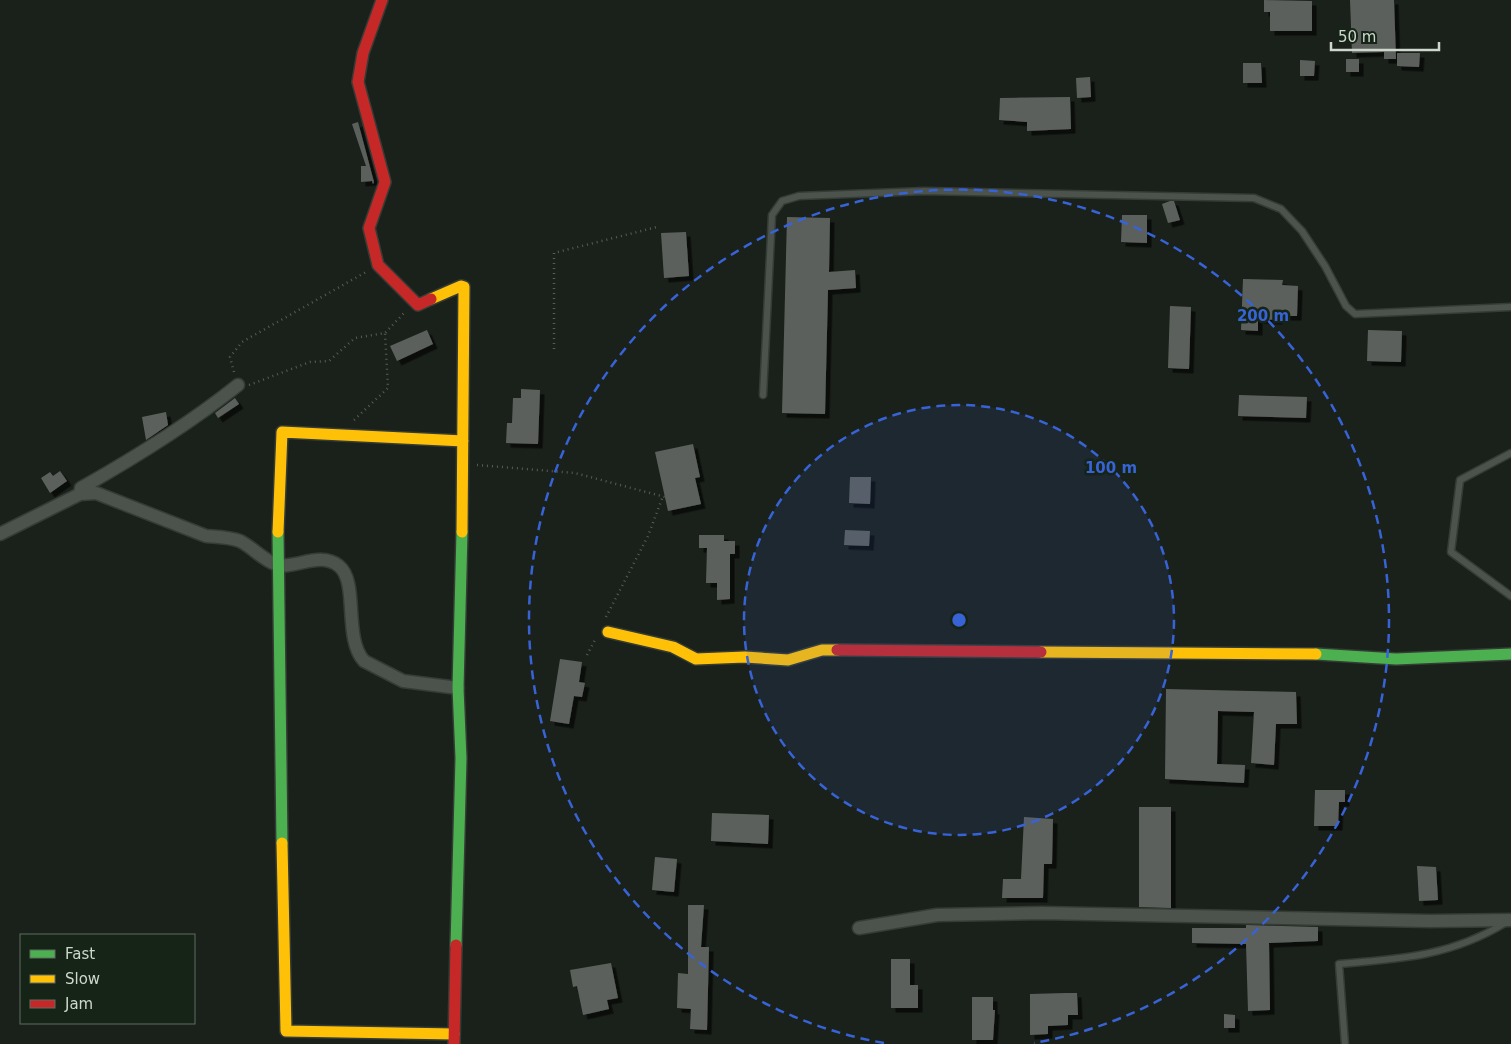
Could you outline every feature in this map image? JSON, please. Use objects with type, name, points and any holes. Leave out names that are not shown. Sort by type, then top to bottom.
[{"type":"street","points":[[382,0],[363,53],[358,82],[385,182],[369,228],[378,265],[418,305],[461,286],[464,288],[463,464],[458,688],[461,758],[454,1039],[286,1031],[277,565],[282,432],[463,442]]},
{"type":"street","points":[[80,494],[81,488],[135,458],[189,423],[238,385]]},
{"type":"street","points":[[0,534],[80,494],[96,493],[200,534],[240,542],[277,565],[323,559],[339,566],[344,574],[350,600],[353,636],[359,656],[404,681],[458,688]]},
{"type":"street","points":[[608,632],[673,647],[696,659],[745,657],[788,660],[822,650],[1328,654],[1396,659],[1511,654]]},
{"type":"street","points":[[859,928],[938,915],[1042,913],[1430,921],[1511,920]]},
{"type":"lane","points":[[763,395],[772,215],[782,201],[799,196],[924,191],[1254,198],[1281,209],[1302,231],[1325,266],[1346,306],[1355,314],[1511,307]]},
{"type":"lane","points":[[1511,453],[1460,480],[1451,552],[1511,596]]},
{"type":"lane","points":[[1345,1044],[1339,964],[1435,953],[1479,938],[1511,920]]},
{"type":"path","points":[[554,349],[554,253],[656,227]]},
{"type":"path","points":[[378,265],[242,342],[230,358],[239,390],[310,362],[330,361],[355,338],[385,333],[414,303]]},
{"type":"path","points":[[338,434],[388,388],[385,333]]},
{"type":"path","points":[[463,464],[575,473],[664,497],[648,536],[604,621]]},
{"type":"path","points":[[587,654],[596,638]]},
{"type":"building","points":[[1264,0],[1312,1],[1312,31],[1270,31],[1270,12],[1264,12]]},
{"type":"building","points":[[1350,0],[1394,0],[1396,59],[1384,59],[1384,52],[1352,53]]},
{"type":"building","points":[[1397,53],[1420,53],[1419,67],[1397,66]]},
{"type":"building","points":[[1346,59],[1359,59],[1359,72],[1346,72]]},
{"type":"building","points":[[1300,60],[1315,61],[1314,76],[1300,76]]},
{"type":"building","points":[[1243,63],[1261,63],[1262,83],[1243,83]]},
{"type":"building","points":[[1090,77],[1091,97],[1077,98],[1076,78]]},
{"type":"building","points":[[1070,97],[1071,129],[1027,131],[1027,122],[999,120],[1000,98]]},
{"type":"building","points":[[358,122],[373,184],[372,181],[361,182],[361,166],[366,166],[352,124]]},
{"type":"building","points":[[1174,201],[1180,220],[1168,223],[1162,204]]},
{"type":"building","points":[[1122,215],[1147,215],[1147,243],[1121,242]]},
{"type":"building","points":[[787,217],[830,218],[829,272],[855,270],[856,288],[828,290],[825,414],[782,413]]},
{"type":"building","points":[[686,232],[689,276],[664,278],[661,233]]},
{"type":"building","points":[[1243,279],[1283,280],[1282,285],[1298,286],[1297,316],[1278,316],[1278,320],[1258,319],[1258,331],[1241,330]]},
{"type":"building","points":[[1170,306],[1191,307],[1189,369],[1168,368]]},
{"type":"building","points":[[427,330],[433,344],[397,361],[390,346]]},
{"type":"building","points":[[1368,330],[1402,331],[1401,362],[1367,361]]},
{"type":"building","points":[[521,389],[540,390],[538,444],[506,443],[507,423],[512,423],[513,398],[521,398]]},
{"type":"building","points":[[1239,395],[1307,397],[1306,418],[1238,416]]},
{"type":"building","points":[[235,398],[239,404],[218,418],[215,413]]},
{"type":"building","points":[[166,412],[168,425],[146,440],[142,417]]},
{"type":"building","points":[[693,444],[700,477],[695,478],[701,504],[668,511],[655,452]]},
{"type":"building","points":[[60,471],[67,481],[50,493],[41,478],[50,472],[53,476]]},
{"type":"building","points":[[850,477],[871,477],[870,504],[849,503]]},
{"type":"building","points":[[845,530],[870,531],[869,546],[844,545]]},
{"type":"building","points":[[699,535],[724,535],[724,541],[735,541],[735,554],[730,554],[730,599],[717,600],[717,583],[706,583],[707,548],[699,548]]},
{"type":"building","points":[[560,659],[582,662],[579,682],[585,683],[582,697],[574,696],[569,724],[550,721]]},
{"type":"building","points":[[1166,689],[1296,692],[1297,724],[1276,724],[1274,765],[1251,763],[1254,712],[1218,711],[1217,764],[1245,765],[1244,783],[1165,779]]},
{"type":"building","points":[[1315,790],[1345,790],[1345,802],[1339,802],[1338,826],[1314,826]]},
{"type":"building","points":[[1139,807],[1171,807],[1171,908],[1139,907]]},
{"type":"building","points":[[712,813],[769,815],[768,844],[711,841]]},
{"type":"building","points":[[1024,817],[1053,819],[1052,864],[1044,864],[1043,898],[1002,898],[1003,879],[1021,879]]},
{"type":"building","points":[[655,857],[677,859],[674,892],[652,890]]},
{"type":"building","points":[[1417,866],[1436,867],[1438,900],[1419,901]]},
{"type":"building","points":[[688,905],[704,905],[701,947],[709,947],[707,1030],[690,1029],[691,1009],[677,1008],[678,973],[688,974]]},
{"type":"building","points":[[1246,925],[1318,927],[1318,941],[1269,943],[1270,1010],[1248,1011],[1246,944],[1192,943],[1192,928],[1246,928]]},
{"type":"building","points":[[891,959],[910,959],[910,985],[918,985],[918,1008],[891,1008]]},
{"type":"building","points":[[611,963],[618,998],[607,1000],[609,1009],[583,1015],[577,986],[573,987],[570,970]]},
{"type":"building","points":[[1077,993],[1078,1015],[1068,1015],[1068,1025],[1048,1026],[1048,1034],[1030,1035],[1030,994]]},
{"type":"building","points":[[972,997],[993,997],[993,1010],[995,1010],[993,1040],[972,1040]]},
{"type":"building","points":[[1224,1014],[1235,1015],[1235,1028],[1224,1028]]},
{"type":"traffic: fast","points":[[278,532],[282,843]]},
{"type":"traffic: fast","points":[[456,945],[461,758],[458,688],[462,532]]},
{"type":"traffic: fast","points":[[1316,654],[1396,659],[1511,654]]},
{"type":"traffic: slow","points":[[431,299],[461,286],[464,287],[462,532]]},
{"type":"traffic: slow","points":[[278,532],[282,432],[463,441]]},
{"type":"traffic: slow","points":[[608,632],[673,647],[696,659],[745,657],[788,660],[822,650],[837,650]]},
{"type":"traffic: slow","points":[[1041,652],[1316,654]]},
{"type":"traffic: slow","points":[[282,843],[286,1031],[454,1034]]},
{"type":"traffic: jam","points":[[382,0],[363,53],[358,82],[385,182],[369,228],[378,265],[418,305],[431,299]]},
{"type":"traffic: jam","points":[[837,650],[1041,652]]},
{"type":"traffic: jam","points":[[454,1044],[456,945]]}]
